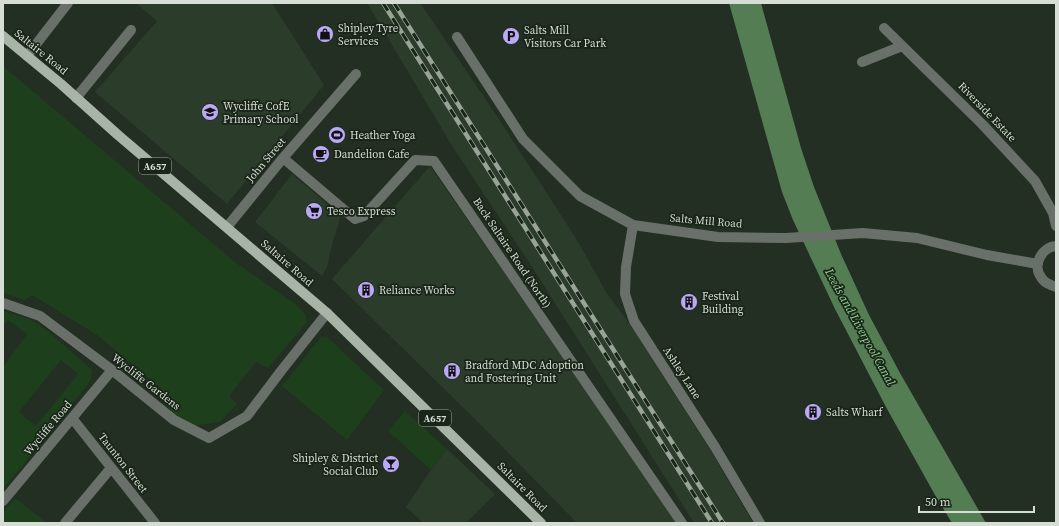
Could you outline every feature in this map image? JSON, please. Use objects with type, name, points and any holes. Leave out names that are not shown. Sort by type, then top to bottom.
[{"type":"main road","name":"Saltaire Road","points":[[3,36],[328,313],[541,523]]},
{"type":"street","points":[[27,56],[68,3]]},
{"type":"street","name":"Riverside Estate","points":[[884,28],[982,124],[1035,181],[1053,213],[1056,226]]},
{"type":"street","points":[[76,98],[131,30]]},
{"type":"street","name":"Salts Mill Road","points":[[456,36],[523,139],[580,196],[633,225],[718,237],[786,238],[863,233],[917,238],[987,255],[1038,264]]},
{"type":"street","points":[[862,62],[902,46]]},
{"type":"street","name":"John Street","points":[[226,227],[283,158],[356,74]]},
{"type":"street","name":"Back Saltaire Road (North)","points":[[283,158],[355,219],[364,216],[415,160],[434,161],[682,523]]},
{"type":"street","name":"Ashley Lane","points":[[633,225],[626,267],[625,294],[634,321],[715,447],[760,523]]},
{"type":"street","points":[[1056,246],[1043,252],[1038,264],[1040,277],[1048,284],[1056,287]]},
{"type":"street","name":"Wycliffe Gardens","points":[[3,303],[40,316],[112,370],[174,420],[209,438],[247,416],[328,313]]},
{"type":"street","name":"Wycliffe Road","points":[[3,502],[112,370]]},
{"type":"street","name":"Taunton Street","points":[[72,418],[155,523]]},
{"type":"street","points":[[65,523],[111,468]]},
{"type":"shaded area","name":"Wycliffe CofE Primary School","points":[[136,3],[272,3],[324,85],[227,204],[95,92],[157,21]]},
{"type":"shaded area","points":[[367,3],[420,3],[497,116],[579,243],[606,292],[633,329],[712,453],[753,523],[694,523],[534,270],[451,144]]},
{"type":"shaded area","points":[[3,66],[235,262],[298,306],[306,315],[307,322],[268,368],[256,362],[229,396],[237,404],[220,422],[194,425],[185,422],[172,412],[163,401],[164,397],[162,389],[97,335],[32,295],[25,300],[3,293]]},
{"type":"shaded area","points":[[430,166],[678,523],[577,523],[484,428],[332,279]]},
{"type":"shaded area","points":[[292,174],[341,216],[327,267],[322,276],[255,222]]},
{"type":"shaded area","points":[[3,311],[30,319],[48,331],[92,370],[91,380],[3,489],[3,367],[27,334],[8,320],[3,326]],"holes":[[[61,360],[78,374],[36,426],[19,412]]]},
{"type":"shaded area","points":[[327,337],[384,390],[347,440],[282,386],[320,338]]},
{"type":"shaded area","points":[[405,411],[447,449],[431,470],[388,431]]},
{"type":"shaded area","points":[[447,449],[495,494],[466,523],[423,523],[406,507]]},
{"type":"shaded area","points":[[15,498],[47,523],[3,523],[3,513]]},
{"type":"water","name":"Leeds and Liverpool Canal","points":[[729,3],[761,3],[801,148],[814,187],[841,254],[869,315],[900,373],[986,523],[952,523],[886,407],[835,309],[793,220],[782,192]]},
{"type":"railway","points":[[383,3],[712,523]]},
{"type":"railway","points":[[394,3],[723,523]]},
{"type":"place","name":"Shipley Tyre Services","points":[[325,34]]},
{"type":"place","name":"Salts Mill Visitors Car Park","points":[[511,36]]},
{"type":"place","name":"Wycliffe CofE Primary School","points":[[210,112]]},
{"type":"place","name":"Heather Yoga","points":[[337,135]]},
{"type":"place","name":"Dandelion Cafe","points":[[321,154]]},
{"type":"place","name":"Tesco Express","points":[[314,211]]},
{"type":"place","name":"Reliance Works","points":[[366,290]]},
{"type":"place","name":"Festival Building","points":[[689,302]]},
{"type":"place","name":"Bradford MDC Adoption and Fostering Unit","points":[[452,371]]},
{"type":"place","name":"Salts Wharf","points":[[813,412]]},
{"type":"place","name":"Shipley & District Social Club","points":[[391,464]]}]
